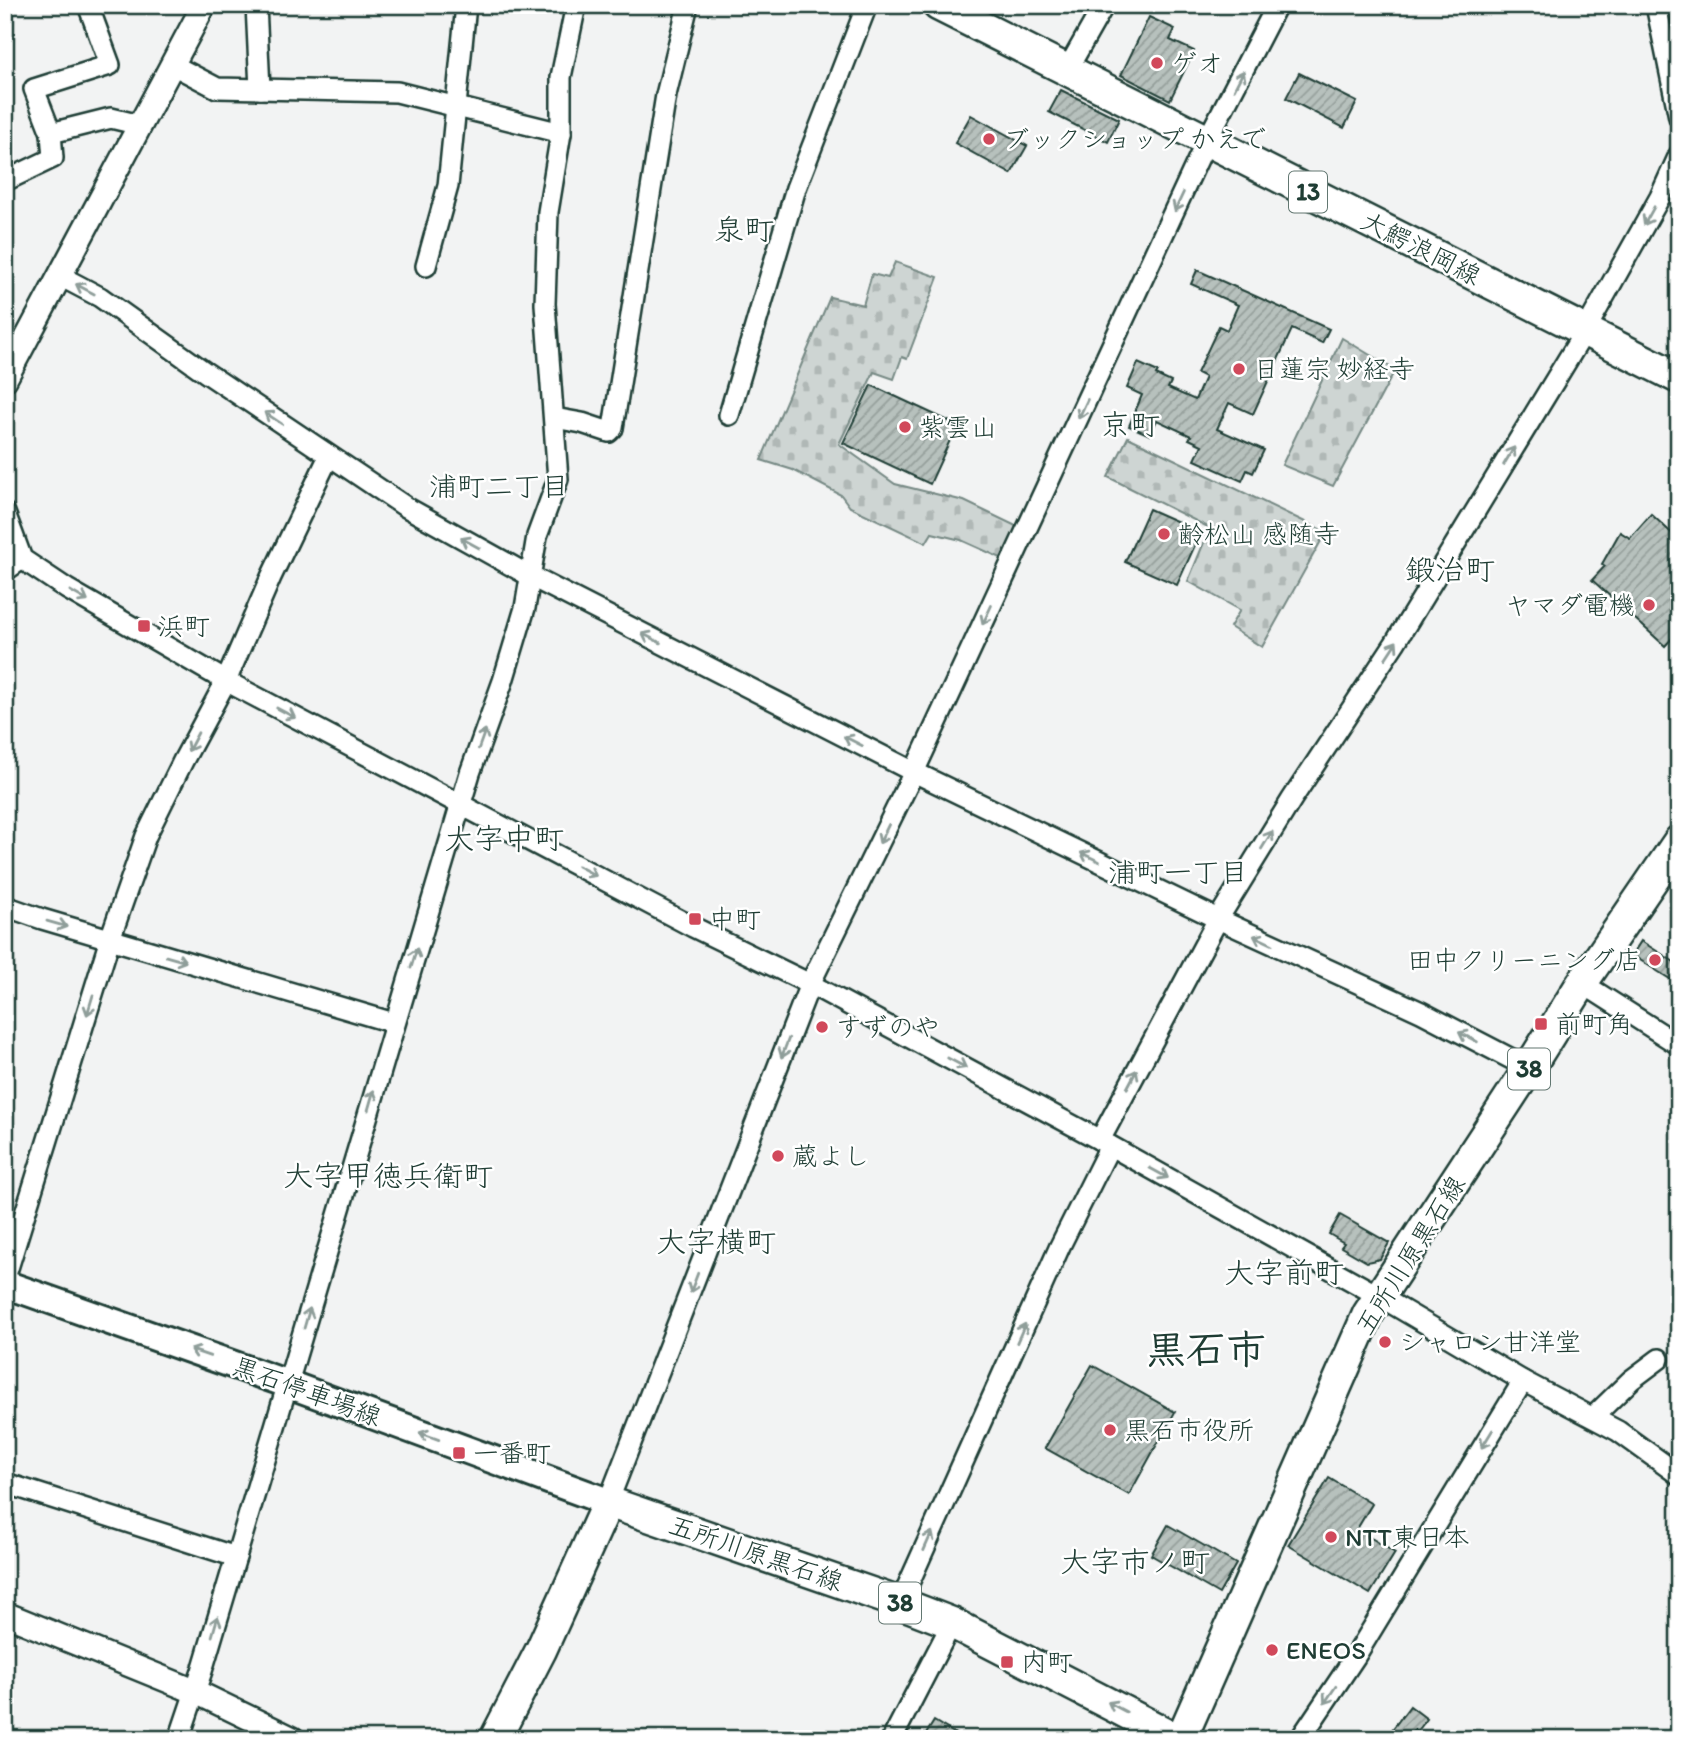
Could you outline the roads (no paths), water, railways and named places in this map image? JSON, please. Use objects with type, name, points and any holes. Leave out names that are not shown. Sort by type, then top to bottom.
[{"type":"main road","name":"大鰐浪岡線","points":[[953,9],[1067,70],[1679,378]]},
{"type":"main road","name":"五所川原黒石線","points":[[608,1502],[952,1623],[1179,1739],[1368,1314],[1529,1069],[1582,983],[1679,841]]},
{"type":"main road","name":"黒石停車場線","points":[[5,1284],[288,1384],[608,1502]]},
{"type":"main road","points":[[495,1739],[541,1650],[608,1502]]},
{"type":"street","points":[[5,181],[52,158],[51,132],[34,89],[110,65],[88,5]]},
{"type":"street","points":[[5,379],[204,5]]},
{"type":"street","points":[[256,5],[260,89]]},
{"type":"street","points":[[426,266],[448,186],[466,5]]},
{"type":"street","points":[[179,1739],[236,1558],[470,773],[503,681],[525,608],[537,536],[558,479],[545,285],[548,212],[561,133],[561,76],[576,5]]},
{"type":"street","points":[[554,418],[609,432],[613,428],[666,95],[688,5]]},
{"type":"street","points":[[729,415],[796,188],[867,5]]},
{"type":"street","points":[[1067,70],[1104,5]]},
{"type":"street","points":[[608,1502],[810,984],[914,772],[1207,141],[1277,5]]},
{"type":"street","points":[[1656,5],[1679,117]]},
{"type":"street","points":[[173,65],[216,88],[397,92],[561,133]]},
{"type":"street","points":[[51,132],[111,118],[141,125]]},
{"type":"street","points":[[900,1603],[1105,1143],[1218,919],[1292,799],[1395,643],[1585,331],[1660,197],[1679,155]]},
{"type":"street","points":[[60,276],[100,297],[405,507],[530,576],[914,772],[1218,919],[1421,1012],[1529,1069]]},
{"type":"street","points":[[5,1278],[110,939],[146,836],[226,681],[271,577],[329,456]]},
{"type":"street","points":[[5,513],[22,559],[67,589],[226,681],[693,927],[810,984],[1105,1143],[1379,1296],[1523,1381],[1592,1417],[1643,1447],[1679,1475]]},
{"type":"street","points":[[5,571],[22,559]]},
{"type":"street","points":[[5,906],[394,1023]]},
{"type":"street","points":[[1582,983],[1679,1045]]},
{"type":"street","points":[[1592,1417],[1630,1380],[1659,1359]]},
{"type":"street","points":[[1300,1739],[1355,1657],[1523,1381]]},
{"type":"street","points":[[5,1483],[236,1558]]},
{"type":"street","points":[[5,1614],[194,1691],[293,1739]]},
{"type":"street","points":[[892,1739],[952,1623]]},
{"type":"place","name":"ゲオ","points":[[1157,63]]},
{"type":"place","name":"ブックショップ かえで","points":[[989,139]]},
{"type":"place","name":"日蓮宗 妙経寺","points":[[1239,369]]},
{"type":"place","name":"紫雲山","points":[[905,427]]},
{"type":"place","name":"齢松山 感随寺","points":[[1164,534]]},
{"type":"place","name":"ヤマダ電機","points":[[1649,605]]},
{"type":"place","name":"浜町","points":[[144,626]]},
{"type":"place","name":"中町","points":[[695,919]]},
{"type":"place","name":"田中クリーニング店","points":[[1655,960]]},
{"type":"place","name":"前町角","points":[[1541,1024]]},
{"type":"place","name":"すずのや","points":[[822,1027]]},
{"type":"place","name":"蔵よし","points":[[778,1156]]},
{"type":"place","name":"シャロン甘洋堂","points":[[1385,1342]]},
{"type":"place","name":"黒石市役所","points":[[1110,1430]]},
{"type":"place","name":"一番町","points":[[459,1453]]},
{"type":"place","name":"NTT東日本","points":[[1331,1537]]},
{"type":"place","name":"ENEOS","points":[[1272,1650]]},
{"type":"place","name":"内町","points":[[1007,1662]]},
{"type":"district","name":"泉町","points":[[744,230]]},
{"type":"district","name":"京町","points":[[1130,425]]},
{"type":"district","name":"浦町二丁目","points":[[499,486]]},
{"type":"district","name":"鍛治町","points":[[1450,570]]},
{"type":"district","name":"大字中町","points":[[504,839]]},
{"type":"district","name":"浦町一丁目","points":[[1178,872]]},
{"type":"district","name":"大字甲徳兵衛町","points":[[388,1176]]},
{"type":"district","name":"大字横町","points":[[716,1242]]},
{"type":"district","name":"大字前町","points":[[1284,1273]]},
{"type":"district","name":"黒石市","points":[[1206,1349]]},
{"type":"district","name":"大字市ノ町","points":[[1135,1562]]}]
